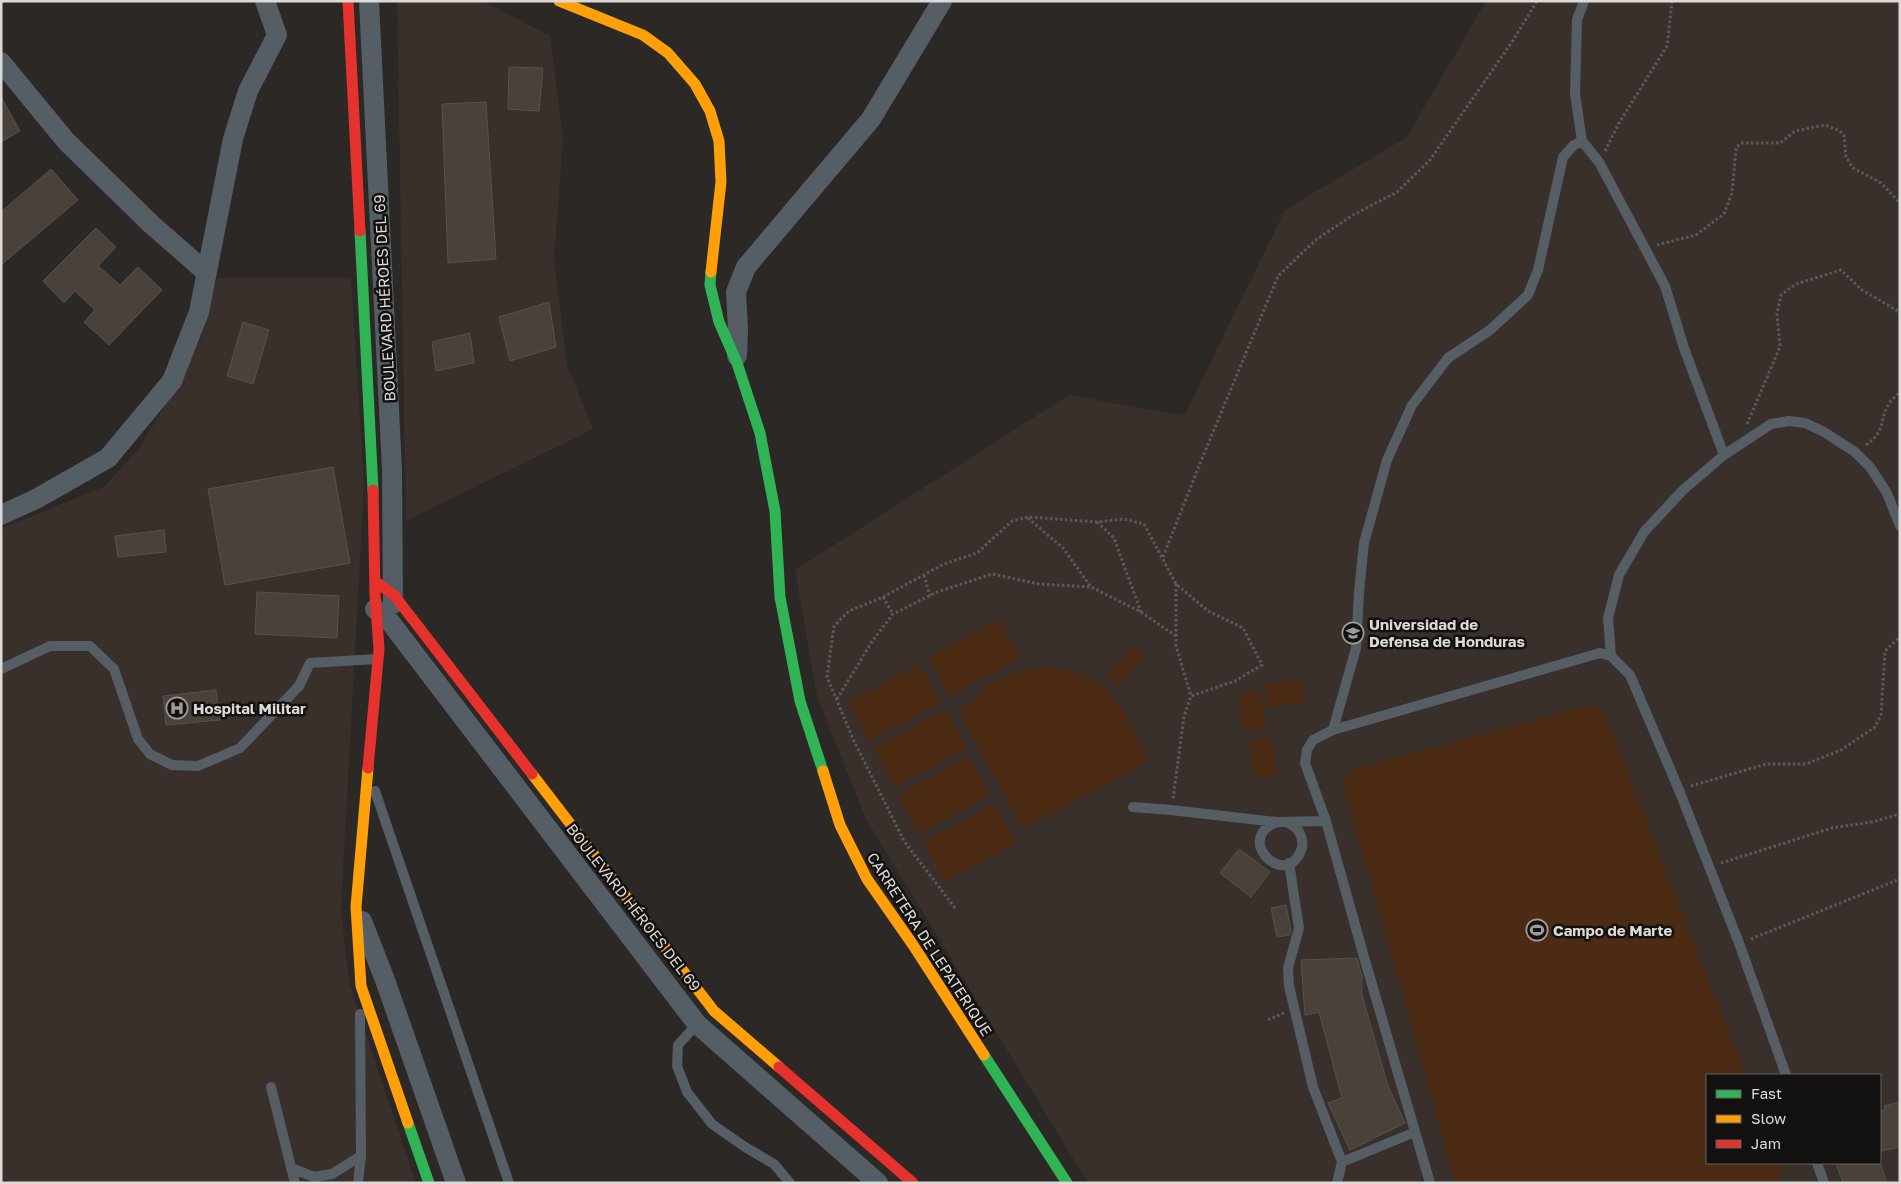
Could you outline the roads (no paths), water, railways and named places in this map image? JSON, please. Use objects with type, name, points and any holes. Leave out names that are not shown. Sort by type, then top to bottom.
[{"type":"street","points":[[1,515],[36,499],[108,458],[172,382],[199,312],[233,140],[248,91],[277,35],[265,1]]},
{"type":"street","name":"BOULEVARD HÉROES DEL 69","points":[[348,1],[374,500],[375,609],[378,654],[356,907],[361,986],[430,1183]]},
{"type":"street","name":"BOULEVARD HÉROES DEL 69","points":[[370,1],[392,470],[394,595],[391,623],[378,654]]},
{"type":"street","name":"CARRETERA DE LEPATERIQUE","points":[[559,1],[643,35],[668,53],[695,84],[710,111],[719,141],[721,182],[710,285],[719,322],[737,364],[760,433],[775,511],[780,597],[800,701],[840,825],[867,879],[1067,1183]]},
{"type":"street","points":[[737,364],[736,292],[746,267],[871,119],[942,1]]},
{"type":"street","points":[[1,62],[66,141],[151,224],[207,273]]},
{"type":"street","name":"BOULEVARD HÉROES DEL 69","points":[[376,582],[394,595],[714,1011],[913,1183]]},
{"type":"street","name":"BOULEVARD HÉROES DEL 69","points":[[375,609],[391,623],[697,1024],[878,1183]]},
{"type":"street","points":[[356,907],[386,980],[456,1183]]},
{"type":"street","name":"CARRETERA DE LEPATERIQUE","points":[[1051,1160],[1061,1183]]},
{"type":"lane","points":[[1584,1],[1577,20],[1575,94],[1582,141],[1599,162],[1665,286],[1684,348],[1724,455]]},
{"type":"lane","points":[[1333,730],[1356,648],[1364,544],[1387,460],[1412,405],[1448,358],[1490,330],[1528,295],[1538,270],[1563,157],[1582,141]]},
{"type":"lane","points":[[1611,656],[1608,618],[1619,575],[1644,532],[1683,490],[1724,455],[1771,424],[1790,421],[1805,423],[1824,432],[1855,452],[1870,467],[1887,493],[1900,526]]},
{"type":"lane","points":[[1,669],[50,646],[90,646],[114,670],[138,739],[150,754],[172,764],[198,766],[240,748],[299,686],[310,662],[378,654]]},
{"type":"lane","points":[[1430,1183],[1326,821],[1305,763],[1307,750],[1313,740],[1333,730],[1600,654],[1611,656],[1630,675],[1679,790],[1739,944],[1786,1074]]},
{"type":"lane","points":[[368,772],[509,1183]]},
{"type":"lane","points":[[1133,807],[1280,822],[1326,821]]},
{"type":"lane","points":[[1280,822],[1297,828],[1303,842],[1299,855],[1289,863],[1275,864],[1264,856],[1261,850],[1261,836],[1270,825],[1280,822]]},
{"type":"lane","points":[[1289,863],[1299,928],[1288,968],[1289,986],[1313,1087],[1342,1162],[1337,1183]]},
{"type":"lane","points":[[358,1183],[360,1156],[361,986]]},
{"type":"lane","points":[[714,1011],[697,1024],[678,1046],[677,1066],[687,1092],[712,1124],[774,1164],[790,1183]]},
{"type":"lane","points":[[271,1087],[295,1183]]},
{"type":"lane","points":[[1342,1162],[1415,1132]]},
{"type":"lane","points":[[291,1168],[314,1177],[332,1174],[360,1156]]},
{"type":"lane","points":[[1817,1164],[1824,1183]]},
{"type":"place","name":"Universidad de Defensa de Honduras","points":[[1353,633]]},
{"type":"place","name":"Hospital Militar","points":[[177,708]]},
{"type":"place","name":"Campo de Marte","points":[[1537,930]]}]
